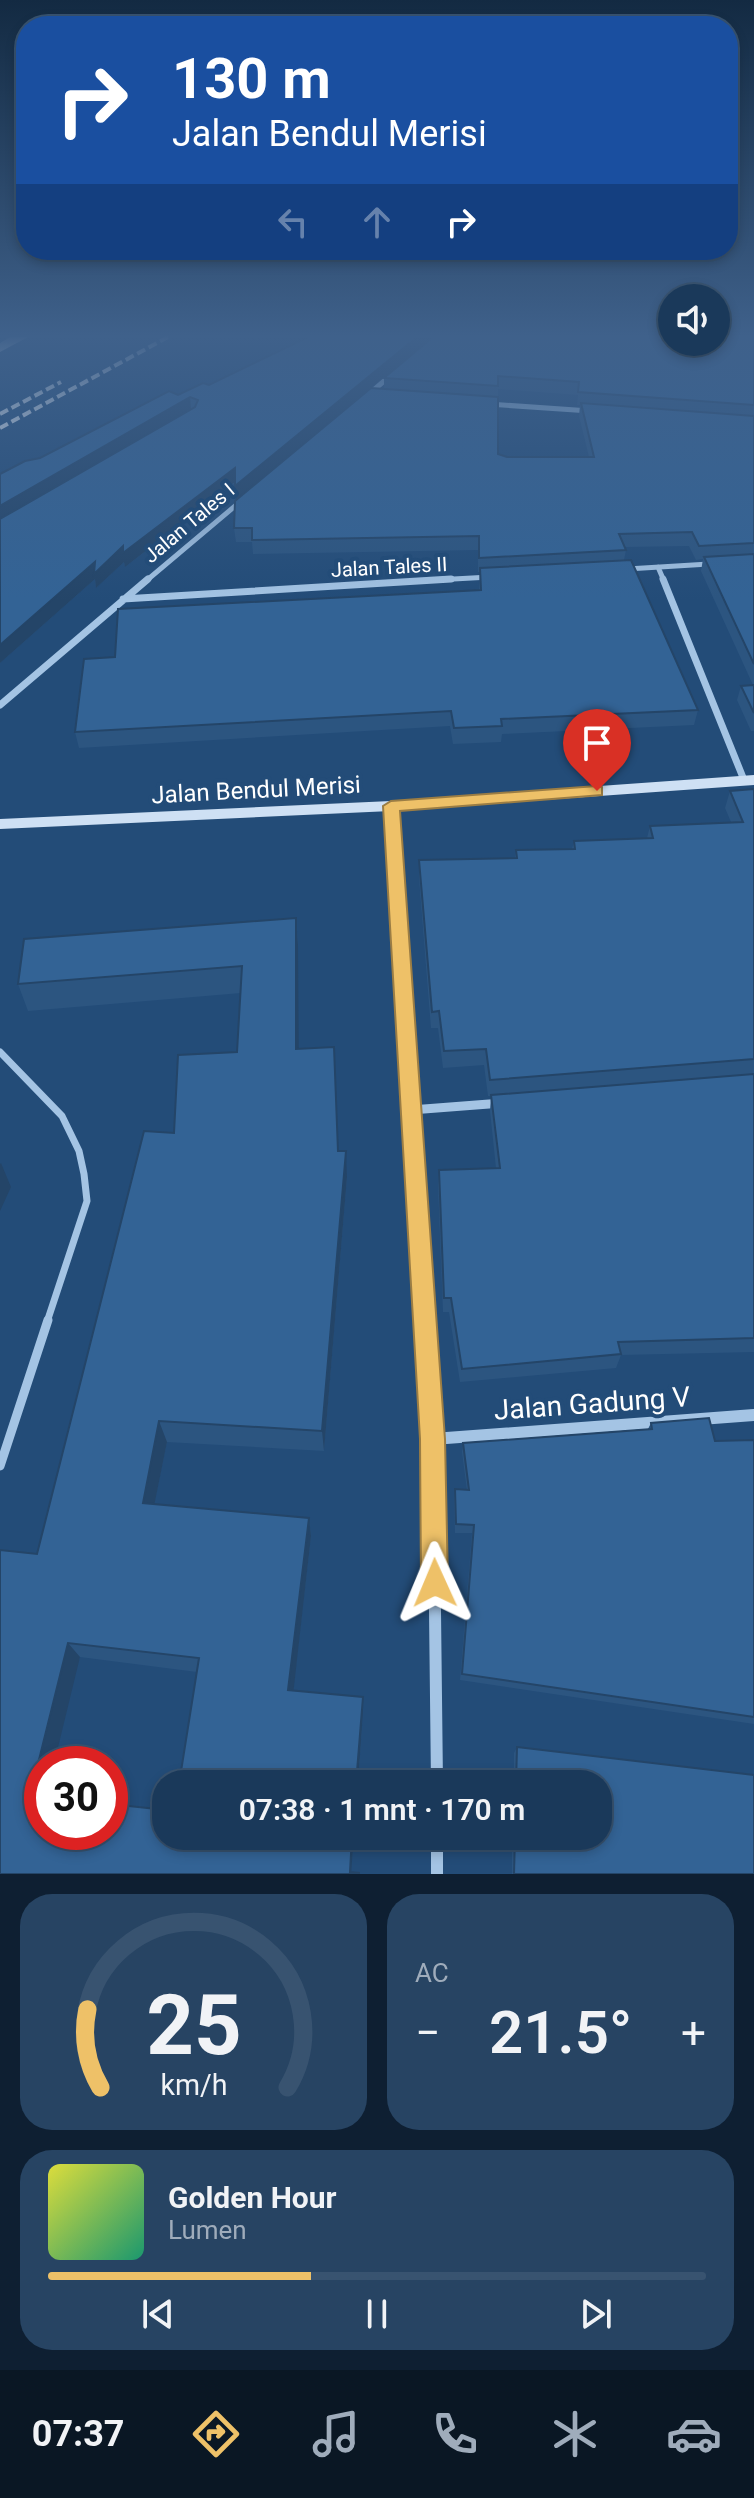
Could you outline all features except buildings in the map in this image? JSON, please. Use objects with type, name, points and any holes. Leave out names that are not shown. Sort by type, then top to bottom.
[{"type":"street","name":"Jalan Tales I","points":[[0,705],[245,497]]},
{"type":"street","points":[[611,570],[713,564]]},
{"type":"street","points":[[658,567],[749,780]]},
{"type":"street","name":"Jalan Tales II","points":[[123,599],[500,576]]},
{"type":"street","name":"Jalan Bendul Merisi","points":[[0,824],[391,806],[749,780]]},
{"type":"street","points":[[391,806],[433,1439],[437,1770]]},
{"type":"street","points":[[411,1110],[520,1101]]},
{"type":"street","name":"Jalan Gadung V","points":[[433,1439],[754,1415]]},
{"type":"street","points":[[437,1850],[437,1874]]},
{"type":"lane","points":[[0,1052],[56,1103],[72,1131],[85,1175],[87,1201],[0,1466]]},
{"type":"railway","points":[[0,428],[7,424]]},
{"type":"route","points":[[435,1583],[433,1439],[391,806],[597,791]]}]
